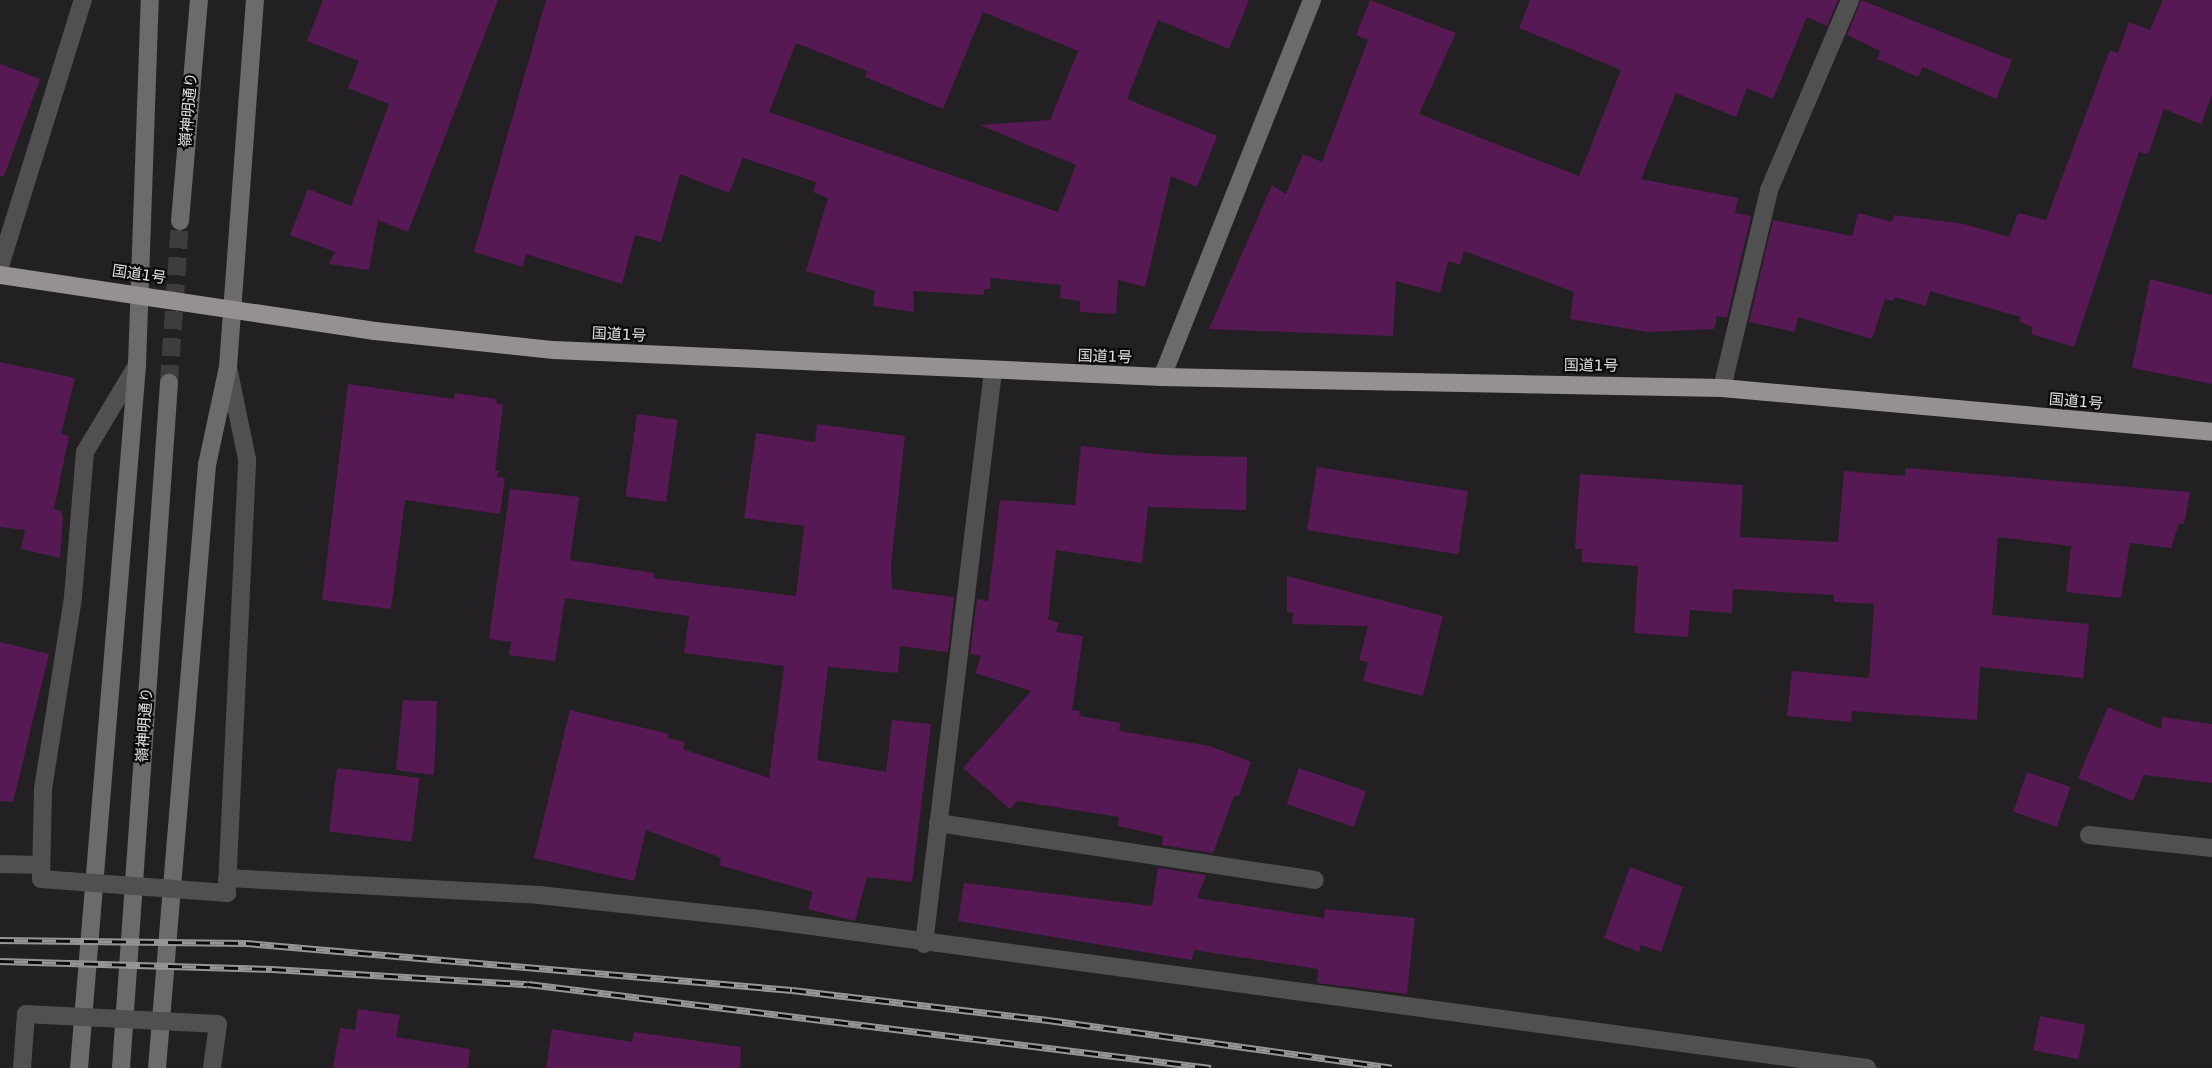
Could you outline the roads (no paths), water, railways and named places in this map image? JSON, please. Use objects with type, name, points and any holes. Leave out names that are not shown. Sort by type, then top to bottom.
[{"type":"highway","name":"国道1号","points":[[0,275],[139,293],[375,331],[554,350],[1162,377],[1722,388],[2212,432]]},
{"type":"street","points":[[0,266],[83,0]]},
{"type":"street","points":[[79,1068],[137,365],[150,0]]},
{"type":"street","name":"嶺神明通り","points":[[180,221],[199,0]]},
{"type":"street","points":[[157,1068],[207,465],[228,367],[255,0]]},
{"type":"street","points":[[1162,377],[1312,0]]},
{"type":"street","points":[[1722,388],[1769,190],[1850,0]]},
{"type":"street","points":[[41,872],[43,789],[73,597],[85,452],[137,365]]},
{"type":"street","points":[[227,886],[247,459],[228,367]]},
{"type":"street","points":[[924,944],[993,370]]},
{"type":"street","name":"嶺神明通り","points":[[121,1068],[169,383]]},
{"type":"street","points":[[938,823],[1315,880]]},
{"type":"street","points":[[2089,835],[2212,848]]},
{"type":"street","points":[[0,864],[41,872],[227,886],[539,895],[752,918],[924,944],[1867,1068]]},
{"type":"street","points":[[22,1068],[26,1014],[218,1024],[212,1068]]},
{"type":"tunnel","points":[[169,383],[180,221]]},
{"type":"railway","points":[[0,940],[246,943],[792,990],[1048,1020],[1392,1068]]},
{"type":"railway","points":[[0,961],[272,969],[528,984],[1211,1068]]}]
